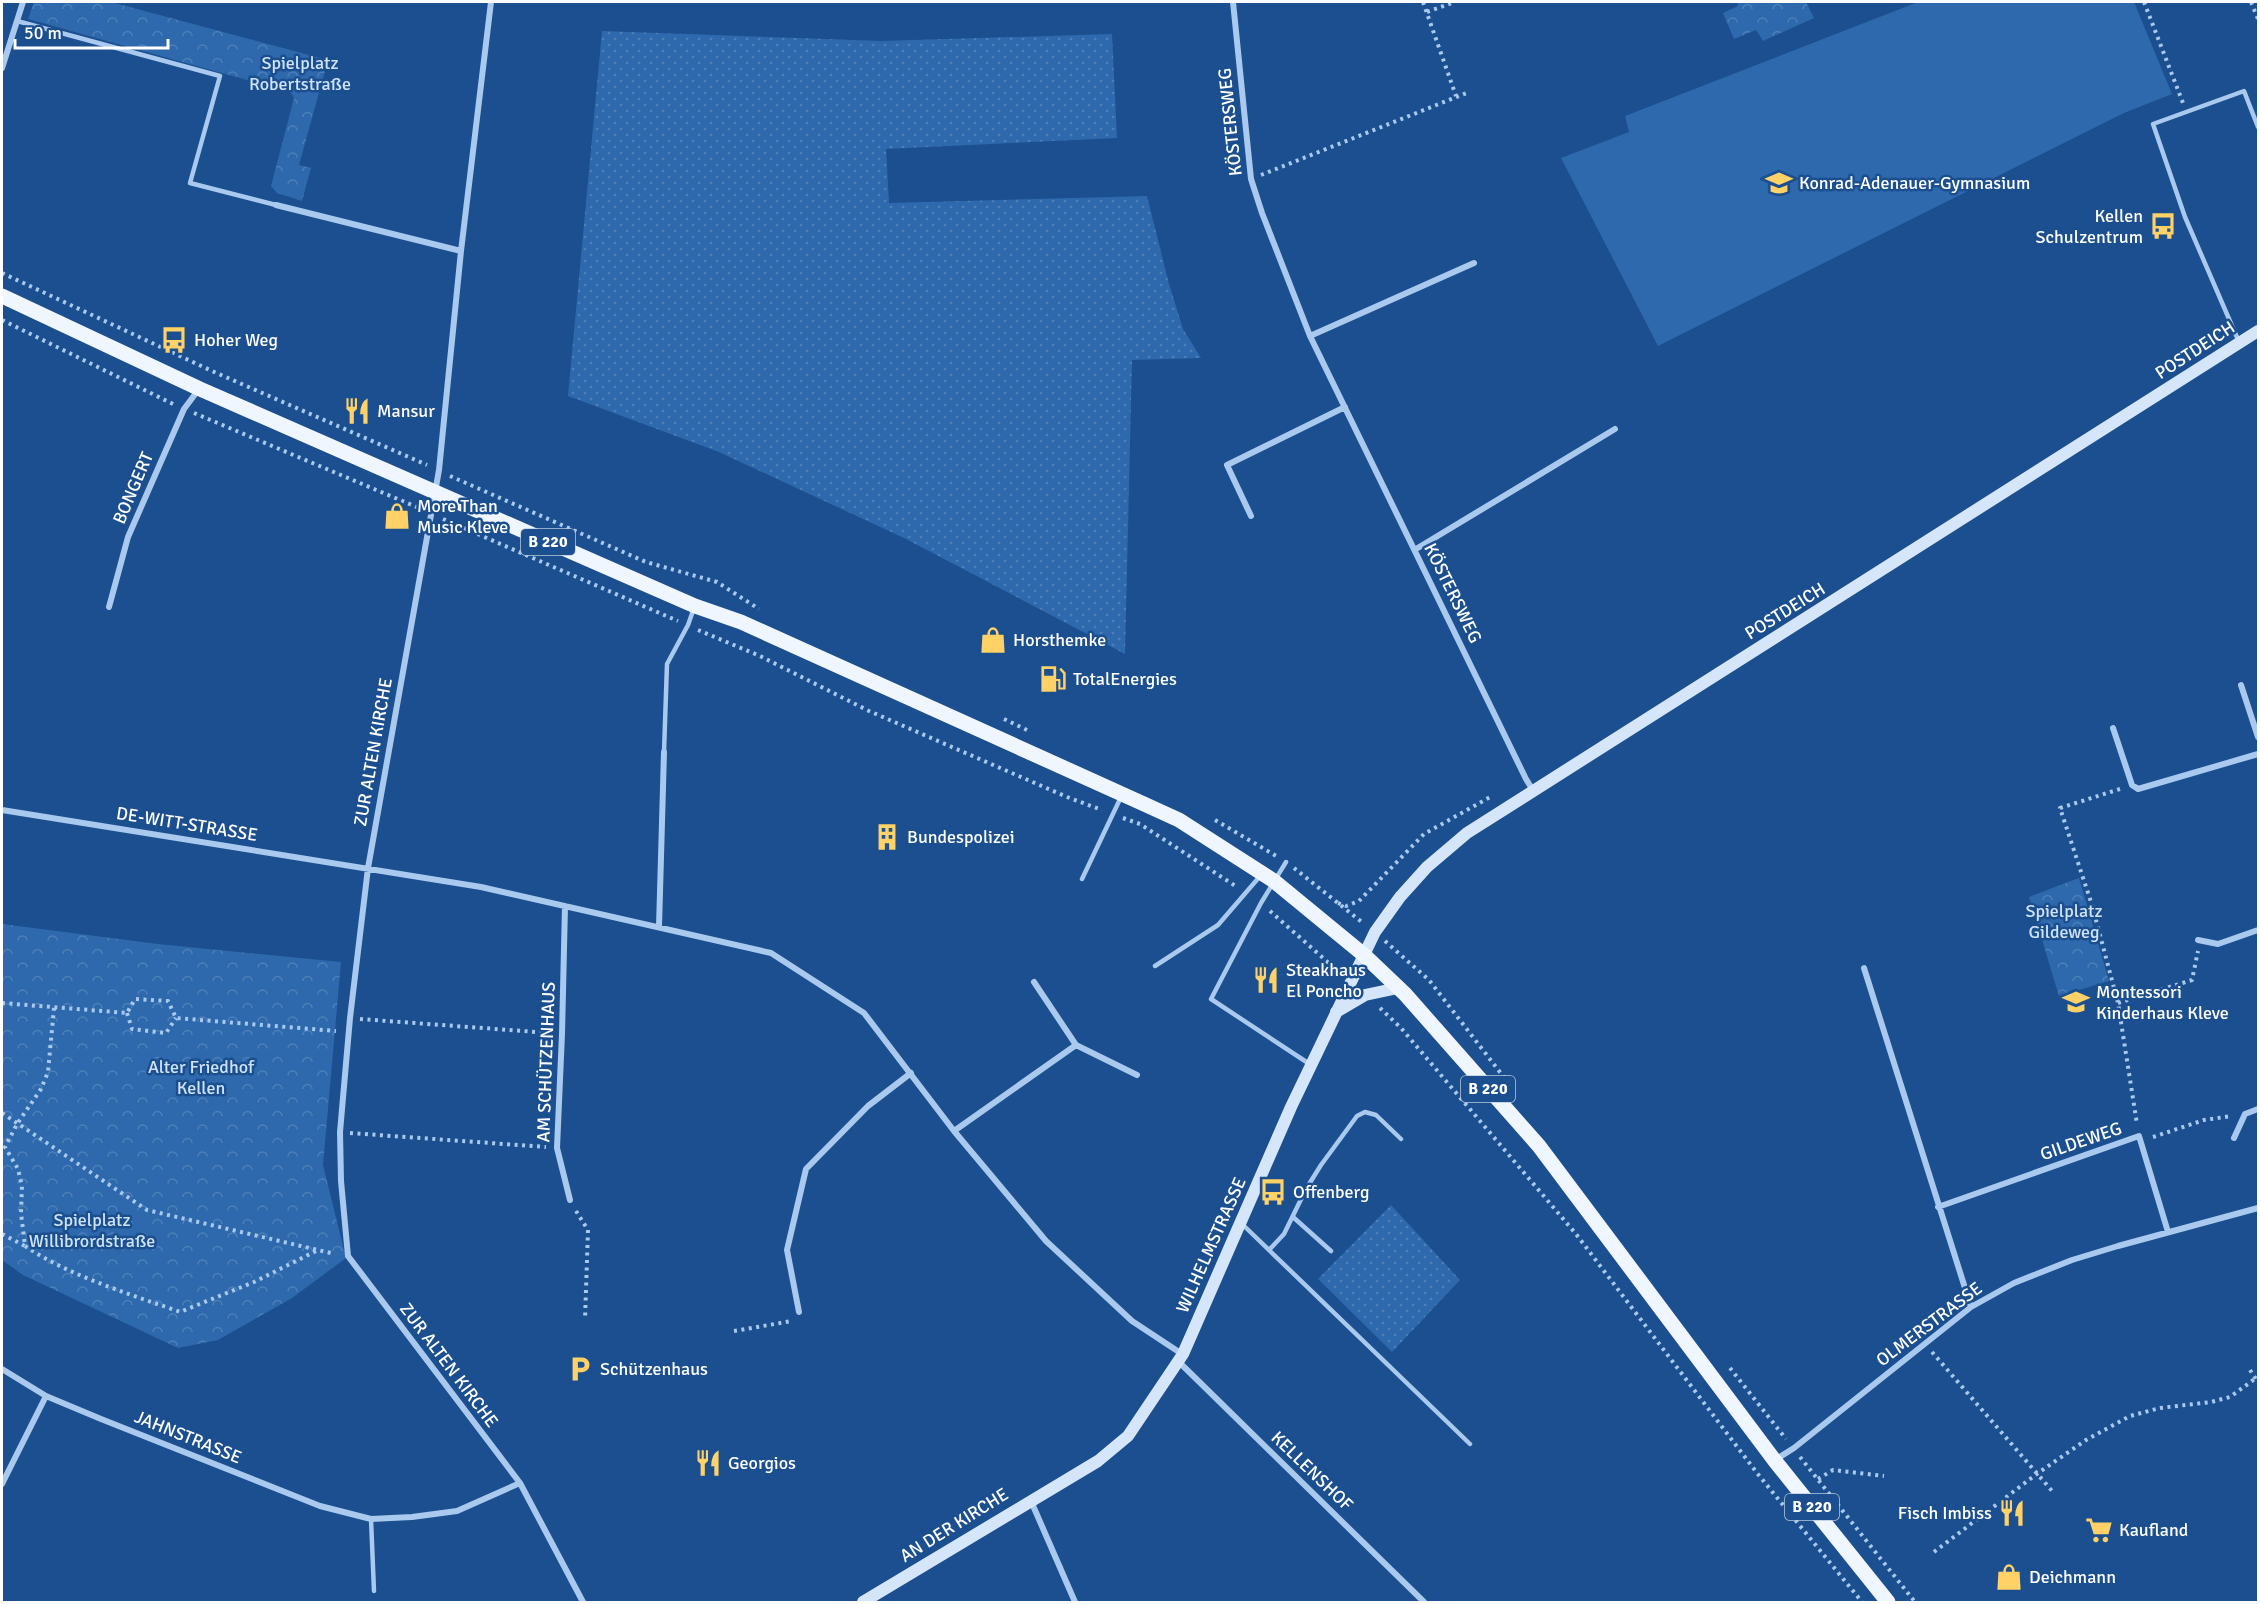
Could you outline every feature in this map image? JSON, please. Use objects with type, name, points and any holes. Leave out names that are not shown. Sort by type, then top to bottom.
[{"type":"main road","name":"B 220","points":[[2,296],[200,389],[695,606],[741,622],[1179,820],[1268,877],[1364,955],[1398,988],[1539,1146],[1775,1461],[1888,1602]]},
{"type":"main road","name":"POSTDEICH","points":[[1364,955],[1375,932],[1400,897],[1427,867],[1467,833],[2259,331]]},
{"type":"main road","name":"WILHELMSTRASSE","points":[[1030,1500],[1098,1461],[1128,1436],[1180,1358],[1311,1065],[1364,955]]},
{"type":"main road","points":[[1336,1012],[1365,995],[1398,988]]},
{"type":"main road","name":"AN DER KIRCHE","points":[[863,1602],[1030,1500]]},
{"type":"street","points":[[2,68],[23,2]]},
{"type":"street","points":[[435,493],[491,2]]},
{"type":"street","name":"KÖSTERSWEG","points":[[1233,2],[1251,179],[1310,336],[1534,792]]},
{"type":"street","points":[[276,205],[461,251]]},
{"type":"street","points":[[1310,336],[1474,263]]},
{"type":"street","name":"BONGERT","points":[[108,607],[128,537],[184,409],[200,389]]},
{"type":"street","points":[[1251,516],[1227,465],[1345,407]]},
{"type":"street","points":[[1416,549],[1615,429]]},
{"type":"street","name":"ZUR ALTEN KIRCHE","points":[[435,493],[368,868],[350,1018],[340,1132],[341,1181],[348,1256],[520,1483],[583,1602]]},
{"type":"street","points":[[2241,685],[2259,737]]},
{"type":"street","points":[[2113,728],[2132,785],[2138,789],[2259,754]]},
{"type":"street","points":[[659,927],[664,752]]},
{"type":"street","name":"DE-WITT-STRASSE","points":[[2,810],[368,868]]},
{"type":"street","points":[[368,868],[481,887],[771,953],[864,1014],[954,1131],[1046,1241],[1132,1321],[1180,1358]]},
{"type":"street","name":"AM SCHÜTZENHAUS","points":[[565,906],[557,1148],[570,1200]]},
{"type":"street","points":[[2199,940],[2218,944],[2259,930]]},
{"type":"street","points":[[1864,968],[1971,1307]]},
{"type":"street","points":[[1034,982],[1076,1045],[1137,1075]]},
{"type":"street","points":[[954,1131],[1076,1045]]},
{"type":"street","points":[[799,1312],[787,1250],[806,1169],[868,1106],[911,1073]]},
{"type":"street","points":[[2234,1138],[2245,1114],[2259,1109]]},
{"type":"street","name":"GILDEWEG","points":[[1938,1207],[2139,1136],[2168,1232]]},
{"type":"street","name":"OLMERSTRASSE","points":[[1775,1461],[1971,1307],[2014,1283],[2072,1260],[2259,1208]]},
{"type":"street","name":"KELLENSHOF","points":[[1180,1358],[1424,1602]]},
{"type":"street","name":"JAHNSTRASSE","points":[[2,1369],[46,1396],[320,1506],[370,1519],[412,1517],[457,1511],[520,1483]]},
{"type":"street","points":[[2,1484],[46,1396]]},
{"type":"street","name":"AN DER KIRCHE","points":[[1030,1500],[1075,1602]]},
{"type":"lane","points":[[17,21],[220,76],[190,183],[276,205]]},
{"type":"lane","points":[[2240,343],[2185,217],[2153,124],[2244,91],[2259,127]]},
{"type":"lane","points":[[664,752],[667,664],[688,626],[695,606]]},
{"type":"lane","points":[[1082,879],[1122,795]]},
{"type":"lane","points":[[1155,966],[1218,925],[1246,893],[1286,862]]},
{"type":"lane","points":[[1268,877],[1261,903],[1211,999],[1311,1065]]},
{"type":"lane","points":[[1269,1250],[1284,1234],[1321,1164],[1357,1116],[1365,1112],[1376,1115],[1401,1139]]},
{"type":"lane","points":[[1293,1217],[1331,1251]]},
{"type":"lane","points":[[1240,1222],[1470,1444]]},
{"type":"lane","points":[[370,1519],[374,1592]]},
{"type":"path","points":[[1423,2],[1456,96]]},
{"type":"path","points":[[1427,12],[1455,2]]},
{"type":"path","points":[[2144,2],[2186,112]]},
{"type":"path","points":[[2251,2],[2259,19]]},
{"type":"path","points":[[1251,179],[1469,92]]},
{"type":"path","points":[[2,320],[184,409],[760,656],[868,711],[1067,797],[1140,824],[1246,893]]},
{"type":"path","points":[[2132,785],[2060,808],[2092,905],[2118,1003],[2139,1136],[2154,1138],[2204,1120],[2245,1114]]},
{"type":"path","points":[[1332,901],[1375,932]]},
{"type":"path","points":[[1261,903],[1350,982]]},
{"type":"path","points":[[2118,1003],[2192,980],[2199,940]]},
{"type":"path","points":[[1365,995],[1401,1028],[1576,1234],[1757,1473],[1862,1602]]},
{"type":"path","points":[[135,999],[168,1001],[176,1018],[166,1033],[132,1029],[127,1014],[135,999]]},
{"type":"path","points":[[2,1003],[127,1014]]},
{"type":"path","points":[[25,1246],[21,1213],[22,1186],[18,1169],[3,1148],[16,1124],[41,1089],[48,1072],[54,1007]]},
{"type":"path","points":[[176,1018],[349,1032]]},
{"type":"path","points":[[350,1018],[562,1034]]},
{"type":"path","points":[[2,1113],[147,1210],[348,1256]]},
{"type":"path","points":[[340,1132],[557,1148]]},
{"type":"path","points":[[570,1200],[588,1230],[585,1320]]},
{"type":"path","points":[[2,1234],[38,1255],[75,1272],[180,1312],[254,1282],[319,1250]]},
{"type":"path","points":[[734,1332],[792,1321],[799,1312]]},
{"type":"path","points":[[1925,1343],[2053,1492]]},
{"type":"path","points":[[1934,1552],[2038,1473],[2086,1440],[2130,1416],[2160,1408],[2211,1402],[2230,1397],[2257,1380],[2250,1371]]},
{"type":"path","points":[[1818,1479],[1833,1470],[1884,1476]]},
{"type":"green space","name":"Spielplatz Robertstraße","points":[[34,2],[111,2],[328,60],[299,165],[311,168],[302,201],[277,193],[271,186],[294,98],[290,92],[28,19]]},
{"type":"green space","points":[[1737,2],[1806,2],[1814,18],[1763,41],[1756,30],[1734,39],[1723,13],[1738,6]]},
{"type":"green space","points":[[1918,2],[2134,2],[2172,94],[2124,113],[1658,346],[1561,158],[1629,132],[1625,116]]},
{"type":"green space","points":[[602,31],[881,41],[1112,34],[1117,138],[886,149],[889,203],[1147,196],[1183,329],[1201,358],[1132,360],[1125,654],[904,538],[719,452],[568,396]]},
{"type":"green space","name":"Spielplatz Gildeweg","points":[[2079,878],[2109,981],[2059,996],[2029,897]]},
{"type":"green space","name":"Alter Friedhof Kellen","points":[[2,924],[158,944],[341,962],[323,1165],[346,1258],[292,1298],[218,1340],[178,1348],[23,1275],[2,1260]]},
{"type":"green space","points":[[1391,1205],[1460,1280],[1392,1352],[1318,1279]]},
{"type":"place","name":"Konrad-Adenauer-Gymnasium","points":[[1779,183]]},
{"type":"place","name":"Kellen Schulzentrum","points":[[2163,226]]},
{"type":"place","name":"Hoher Weg","points":[[174,340]]},
{"type":"place","name":"Mansur","points":[[357,411]]},
{"type":"place","name":"More Than Music Kleve","points":[[397,516]]},
{"type":"place","name":"Horsthemke","points":[[993,640]]},
{"type":"place","name":"TotalEnergies","points":[[1053,679]]},
{"type":"place","name":"Bundespolizei","points":[[887,837]]},
{"type":"place","name":"Steakhaus El Poncho","points":[[1266,980]]},
{"type":"place","name":"Montessori Kinderhaus Kleve","points":[[2076,1002]]},
{"type":"place","name":"Offenberg","points":[[1273,1192]]},
{"type":"place","name":"Schützenhaus","points":[[580,1369]]},
{"type":"place","name":"Georgios","points":[[708,1463]]},
{"type":"place","name":"Fisch Imbiss","points":[[2012,1513]]},
{"type":"place","name":"Kaufland","points":[[2099,1530]]},
{"type":"place","name":"Deichmann","points":[[2009,1577]]},
{"type":"park label","name":"Spielplatz Willibrordstraße","points":[[92,1230]]}]
